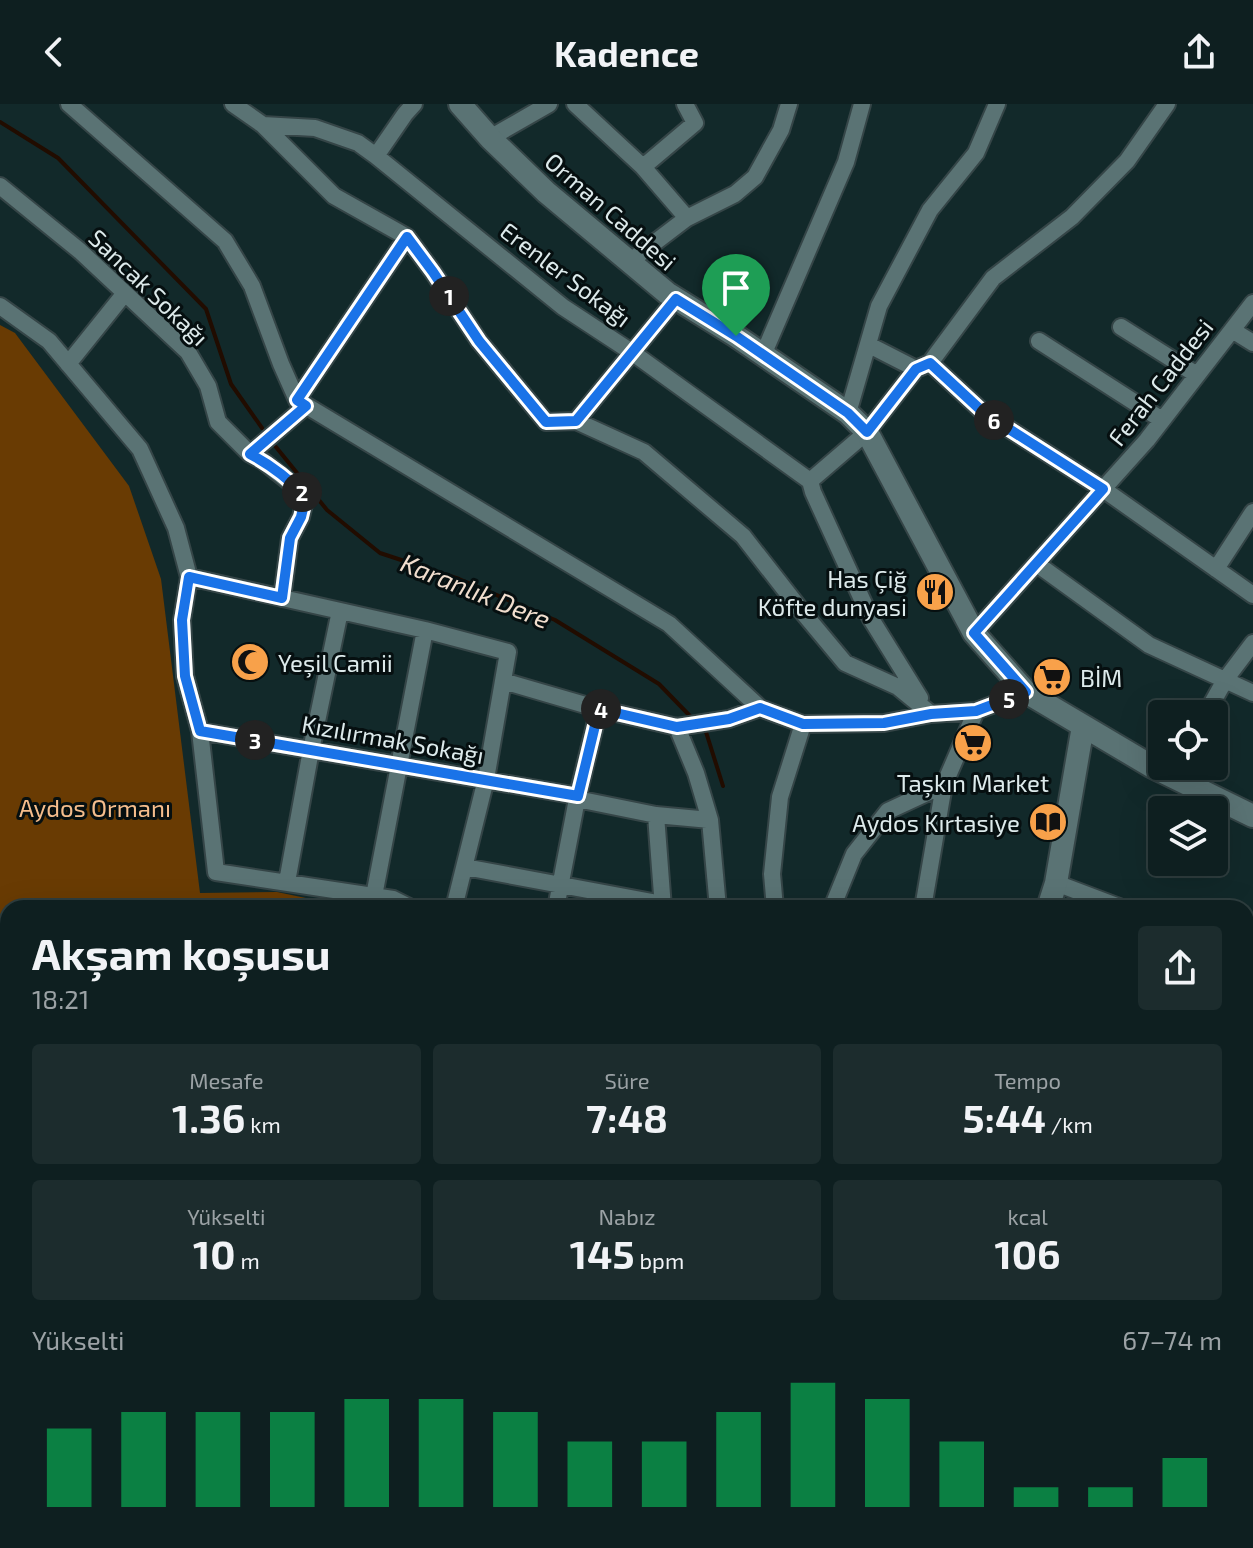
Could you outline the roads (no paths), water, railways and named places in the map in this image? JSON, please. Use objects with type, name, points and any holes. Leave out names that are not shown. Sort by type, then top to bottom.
[{"type":"street","points":[[69,104],[225,241],[252,286],[281,364],[302,403],[669,624],[760,708],[803,724],[884,723],[931,714],[976,711],[1026,692]]},
{"type":"street","points":[[233,104],[263,125],[334,196],[407,237],[479,341],[546,422],[576,421],[644,452],[743,536],[845,663],[898,687],[931,714]]},
{"type":"street","points":[[376,156],[414,104]]},
{"type":"street","name":"Orman Caddesi","points":[[460,104],[546,192],[633,265],[676,299],[848,413],[867,432],[974,633],[1026,692],[1148,764]]},
{"type":"street","points":[[490,138],[549,104]]},
{"type":"street","points":[[575,104],[643,167],[687,218]]},
{"type":"street","points":[[643,167],[695,123],[685,104]]},
{"type":"street","points":[[633,265],[637,256],[687,218],[735,194],[755,177],[781,130],[789,104]]},
{"type":"street","points":[[763,355],[846,162],[862,104]]},
{"type":"street","points":[[848,413],[879,306],[930,210],[976,153],[997,104]]},
{"type":"street","points":[[931,714],[871,619],[810,481],[867,432],[993,278],[1072,217],[1127,161],[1167,104]]},
{"type":"street","name":"Erenler Sokağı","points":[[263,125],[315,128],[358,143],[563,307],[633,353],[810,481]]},
{"type":"street","name":"Sancak Sokağı","points":[[0,186],[80,251],[188,352],[208,386],[218,422],[250,454],[302,492],[305,500],[301,517],[290,538],[282,598]]},
{"type":"street","points":[[250,454],[302,403],[407,237]]},
{"type":"street","points":[[68,364],[125,293]]},
{"type":"street","points":[[576,421],[676,299]]},
{"type":"street","name":"Ferah Caddesi","points":[[974,633],[1162,420],[1253,303]]},
{"type":"street","points":[[0,306],[49,341],[140,449],[176,528],[189,577],[182,620],[185,676],[200,731],[216,872],[395,900]]},
{"type":"street","points":[[1121,327],[1197,375]]},
{"type":"street","points":[[1232,330],[1253,343]]},
{"type":"street","points":[[1039,341],[1162,420]]},
{"type":"street","points":[[869,345],[923,366],[984,413],[1103,489],[1253,595]]},
{"type":"street","points":[[1216,569],[1253,512]]},
{"type":"street","points":[[1037,564],[1149,645],[1253,693]]},
{"type":"street","points":[[189,577],[425,630],[508,652],[486,779],[456,900]]},
{"type":"street","points":[[287,882],[340,611]]},
{"type":"street","points":[[374,896],[425,630]]},
{"type":"street","points":[[1214,700],[1253,643]]},
{"type":"street","points":[[503,681],[599,709],[677,727],[729,719],[760,708]]},
{"type":"street","points":[[558,900],[577,797],[599,709]]},
{"type":"street","points":[[924,900],[944,785],[976,711]]},
{"type":"street","points":[[774,900],[772,874],[780,797],[803,724]]},
{"type":"street","points":[[1051,900],[1083,726]]},
{"type":"street","points":[[677,727],[696,773],[710,820],[717,900]]},
{"type":"street","name":"Kızılırmak Sokağı","points":[[200,731],[486,779],[656,815],[710,820]]},
{"type":"street","name":"Orman Caddesi","points":[[1191,780],[1253,816]]},
{"type":"street","points":[[835,900],[854,854],[888,811],[944,785]]},
{"type":"street","points":[[656,815],[663,900]]},
{"type":"street","points":[[465,867],[634,900]]},
{"type":"street","points":[[1056,883],[1101,900]]},
{"type":"waterway","name":"Karanlık Dere","points":[[0,122],[58,158],[206,309],[231,384],[262,428]]},
{"type":"waterway","name":"Karanlık Dere","points":[[276,447],[327,510],[380,553],[459,579],[555,620],[659,684],[691,717]]},
{"type":"waterway","name":"Karanlık Dere","points":[[706,732],[723,786]]},
{"type":"place","name":"Has Çiğ Köfte dunyasi","points":[[935,592]]},
{"type":"place","name":"Yeşil Camii","points":[[250,662]]},
{"type":"place","name":"BİM","points":[[1052,677]]},
{"type":"place","name":"Taşkın Market","points":[[973,743]]},
{"type":"place","name":"Aydos Kırtasiye","points":[[1048,822]]},
{"type":"park label","name":"Aydos Ormanı","points":[[95,807]]}]
